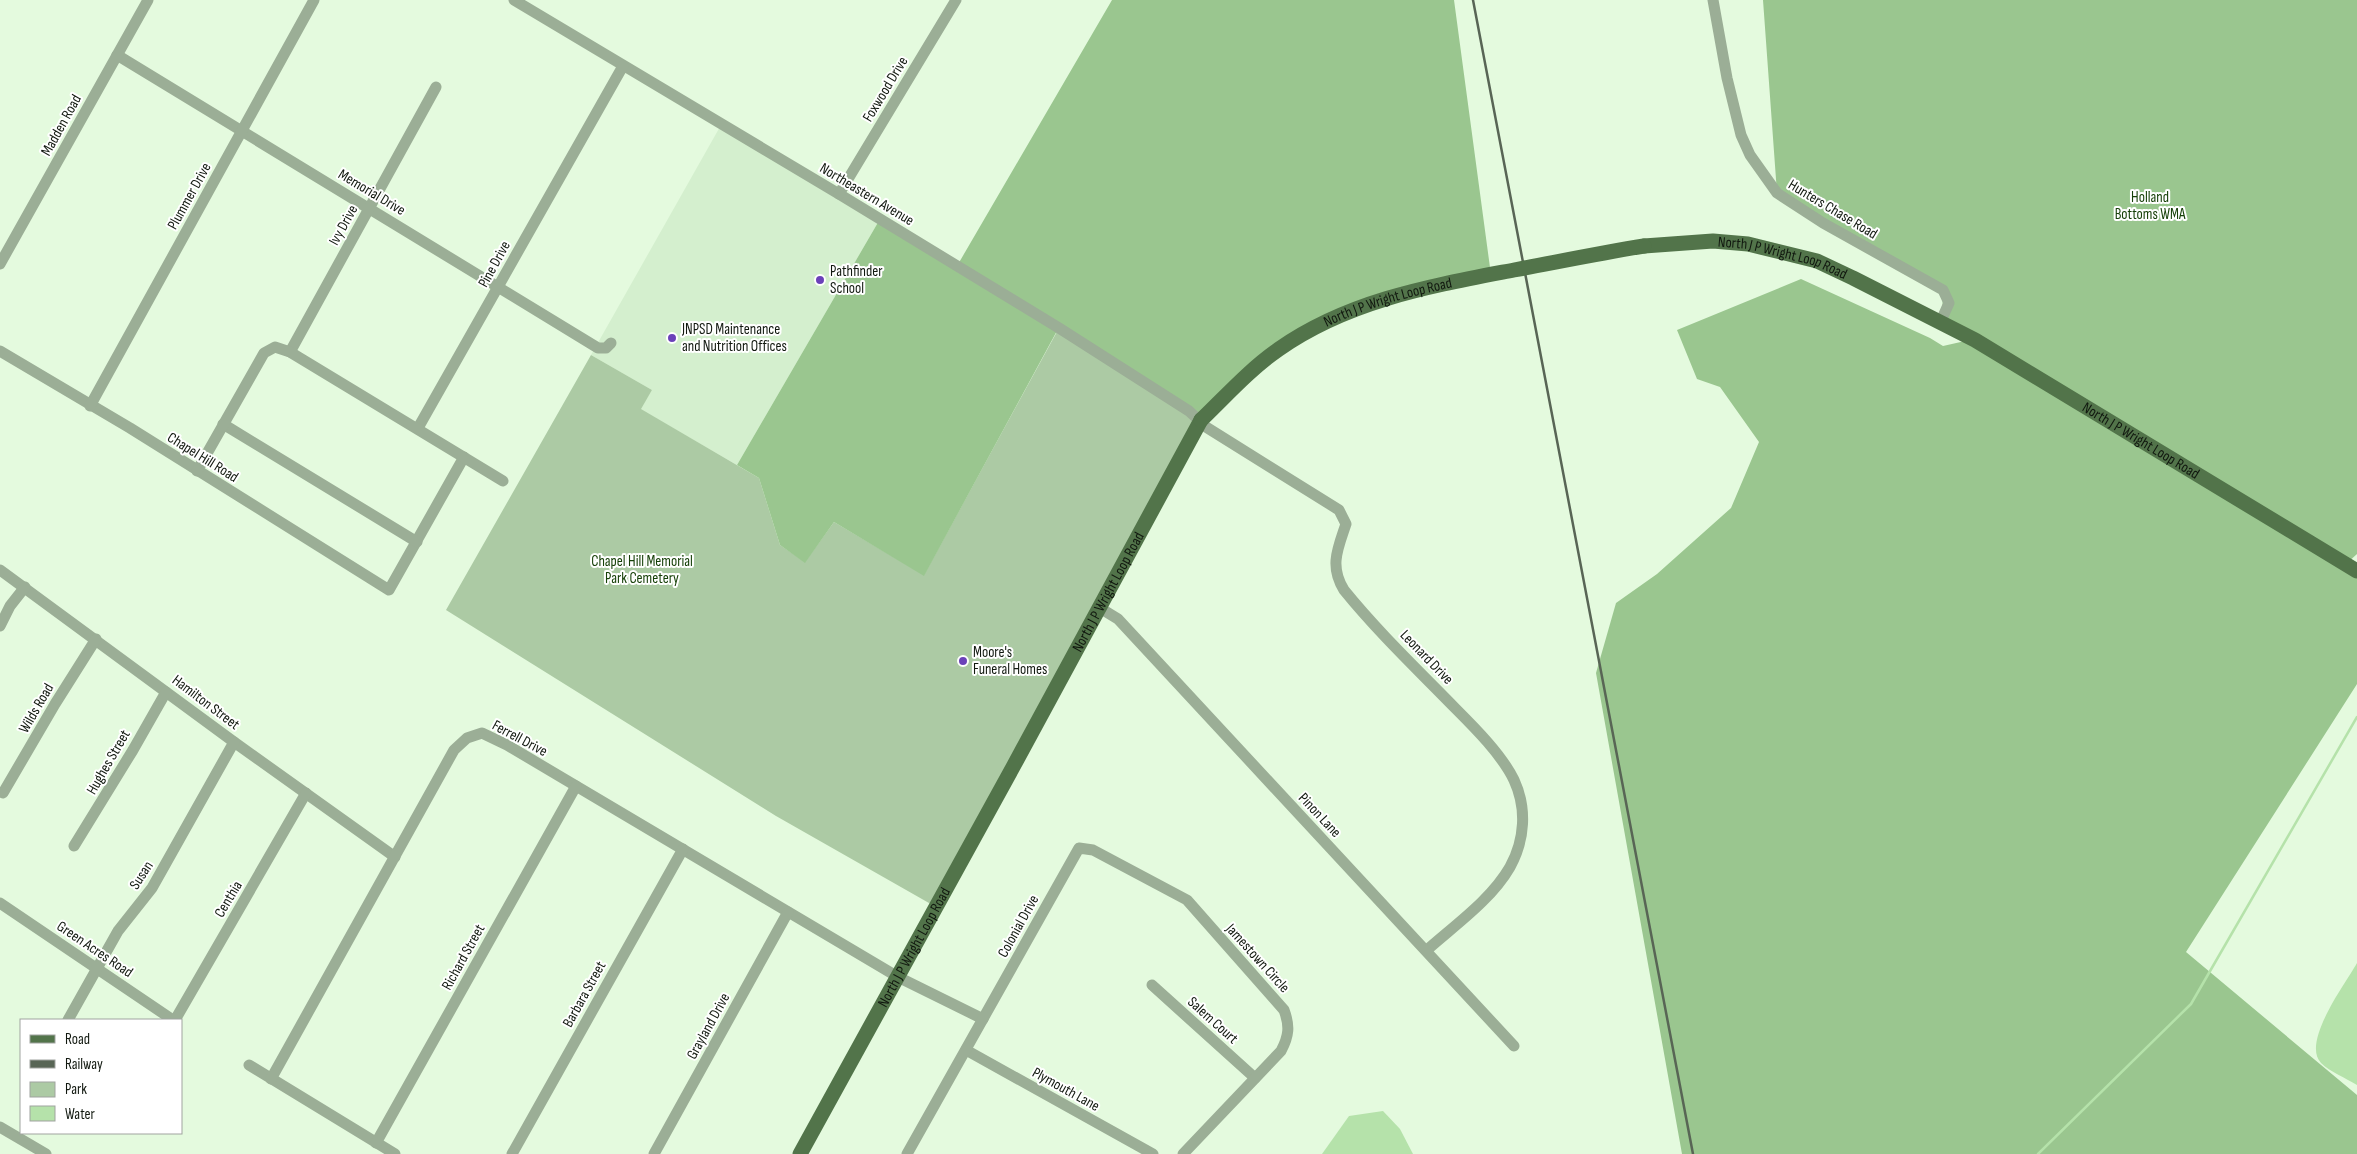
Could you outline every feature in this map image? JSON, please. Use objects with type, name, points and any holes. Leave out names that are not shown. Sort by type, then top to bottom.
[{"type":"main road","name":"North J P Wright Loop Road","points":[[800,1154],[1201,420],[1254,367],[1278,349],[1319,324],[1345,312],[1407,291],[1644,246],[1679,242],[1713,241],[1748,244],[1817,261],[1975,340],[2357,571]]},
{"type":"street","name":"Madden Road","points":[[0,264],[148,0]]},
{"type":"street","name":"Plummer Drive","points":[[90,406],[314,0]]},
{"type":"street","name":"Northeastern Avenue","points":[[514,0],[1059,328],[1190,411],[1201,420]]},
{"type":"street","name":"Foxwood Drive","points":[[839,194],[956,0]]},
{"type":"street","name":"Hunters Chase Road","points":[[1712,0],[1727,78],[1741,135],[1761,173],[1777,193],[1806,213],[1943,290],[1949,303],[1940,323]]},
{"type":"street","name":"Memorial Drive","points":[[117,56],[499,286],[598,348],[606,348],[611,343]]},
{"type":"street","name":"Pine Drive","points":[[418,428],[623,66]]},
{"type":"street","name":"Ivy Drive","points":[[290,352],[436,87]]},
{"type":"street","points":[[197,471],[264,353],[275,347],[290,352],[503,480]]},
{"type":"street","name":"Chapel Hill Road","points":[[0,350],[390,590],[416,542]]},
{"type":"street","name":"Leonard Drive","points":[[1201,420],[1206,427],[1340,510],[1346,524],[1336,550],[1335,562],[1336,572],[1344,590],[1472,726],[1514,780],[1520,795],[1523,826],[1520,842],[1510,866],[1492,891],[1426,950]]},
{"type":"street","points":[[223,424],[416,542],[464,457]]},
{"type":"street","name":"Hamilton Street","points":[[0,570],[234,742],[395,857]]},
{"type":"street","points":[[0,626],[10,606],[25,587]]},
{"type":"street","name":"Pinon Lane","points":[[1100,608],[1118,619],[1514,1046]]},
{"type":"street","name":"Wilds Road","points":[[3,793],[96,639]]},
{"type":"street","name":"Hughes Street","points":[[74,846],[166,692]]},
{"type":"street","name":"Ferrell Drive","points":[[271,1079],[454,750],[473,735],[482,733],[495,738],[898,977]]},
{"type":"street","name":"Susan","points":[[69,1019],[118,931],[152,888],[234,742]]},
{"type":"street","name":"Richard Street","points":[[376,1143],[576,786]]},
{"type":"street","name":"Centhia","points":[[175,1019],[306,793]]},
{"type":"street","name":"Colonial Drive","points":[[907,1154],[1079,848]]},
{"type":"street","name":"Jamestown Circle","points":[[1079,848],[1093,850],[1187,900],[1284,1010],[1288,1023],[1288,1038],[1281,1051],[1182,1154]]},
{"type":"street","name":"Barbara Street","points":[[512,1154],[683,849]]},
{"type":"street","name":"Green Acres Road","points":[[0,903],[173,1019]]},
{"type":"street","name":"Grayland Drive","points":[[654,1154],[788,912]]},
{"type":"street","points":[[898,977],[983,1019]]},
{"type":"street","name":"Salem Court","points":[[1152,985],[1255,1078]]},
{"type":"street","name":"Plymouth Lane","points":[[966,1050],[1152,1154]]},
{"type":"street","points":[[249,1065],[395,1154]]},
{"type":"street","points":[[0,1127],[46,1154]]},
{"type":"shaded area","points":[[721,125],[880,219],[737,465],[640,409],[652,390],[591,355]]},
{"type":"green space","points":[[1112,0],[1454,0],[1491,275],[1319,324],[1201,420],[1058,329],[924,576],[834,522],[805,563],[780,545],[759,478],[737,465],[880,219],[957,266]]},
{"type":"green space","name":"Holland Bottoms WMA","points":[[1763,0],[2357,0],[2357,554],[2346,564],[2357,571],[2357,684],[2186,952],[2357,1095],[2357,1154],[1682,1154],[1596,673],[1616,603],[1657,574],[1731,508],[1759,442],[1720,387],[1697,379],[1677,330],[1801,279],[1930,338],[1943,346],[1974,339],[1942,321],[1943,290],[1777,193]]},
{"type":"green space","name":"Chapel Hill Memorial Park Cemetery","points":[[1059,328],[1201,420],[936,907],[776,816],[446,610],[591,355],[652,390],[641,409],[759,478],[780,545],[805,562],[834,522],[924,575]]},
{"type":"water","points":[[2357,963],[2357,1085],[2321,1063],[2316,1053],[2317,1041],[2327,1013]]},
{"type":"water","points":[[1383,1111],[1400,1129],[1413,1154],[1322,1154],[1349,1116]]},
{"type":"waterway","points":[[2038,1154],[2191,1004],[2357,717]]},
{"type":"railway","points":[[1473,0],[1693,1154]]},
{"type":"place","name":"Pathfinder School","points":[[820,280]]},
{"type":"place","name":"JNPSD Maintenance and Nutrition Offices","points":[[672,338]]},
{"type":"place","name":"Moore's Funeral Homes","points":[[963,661]]}]
